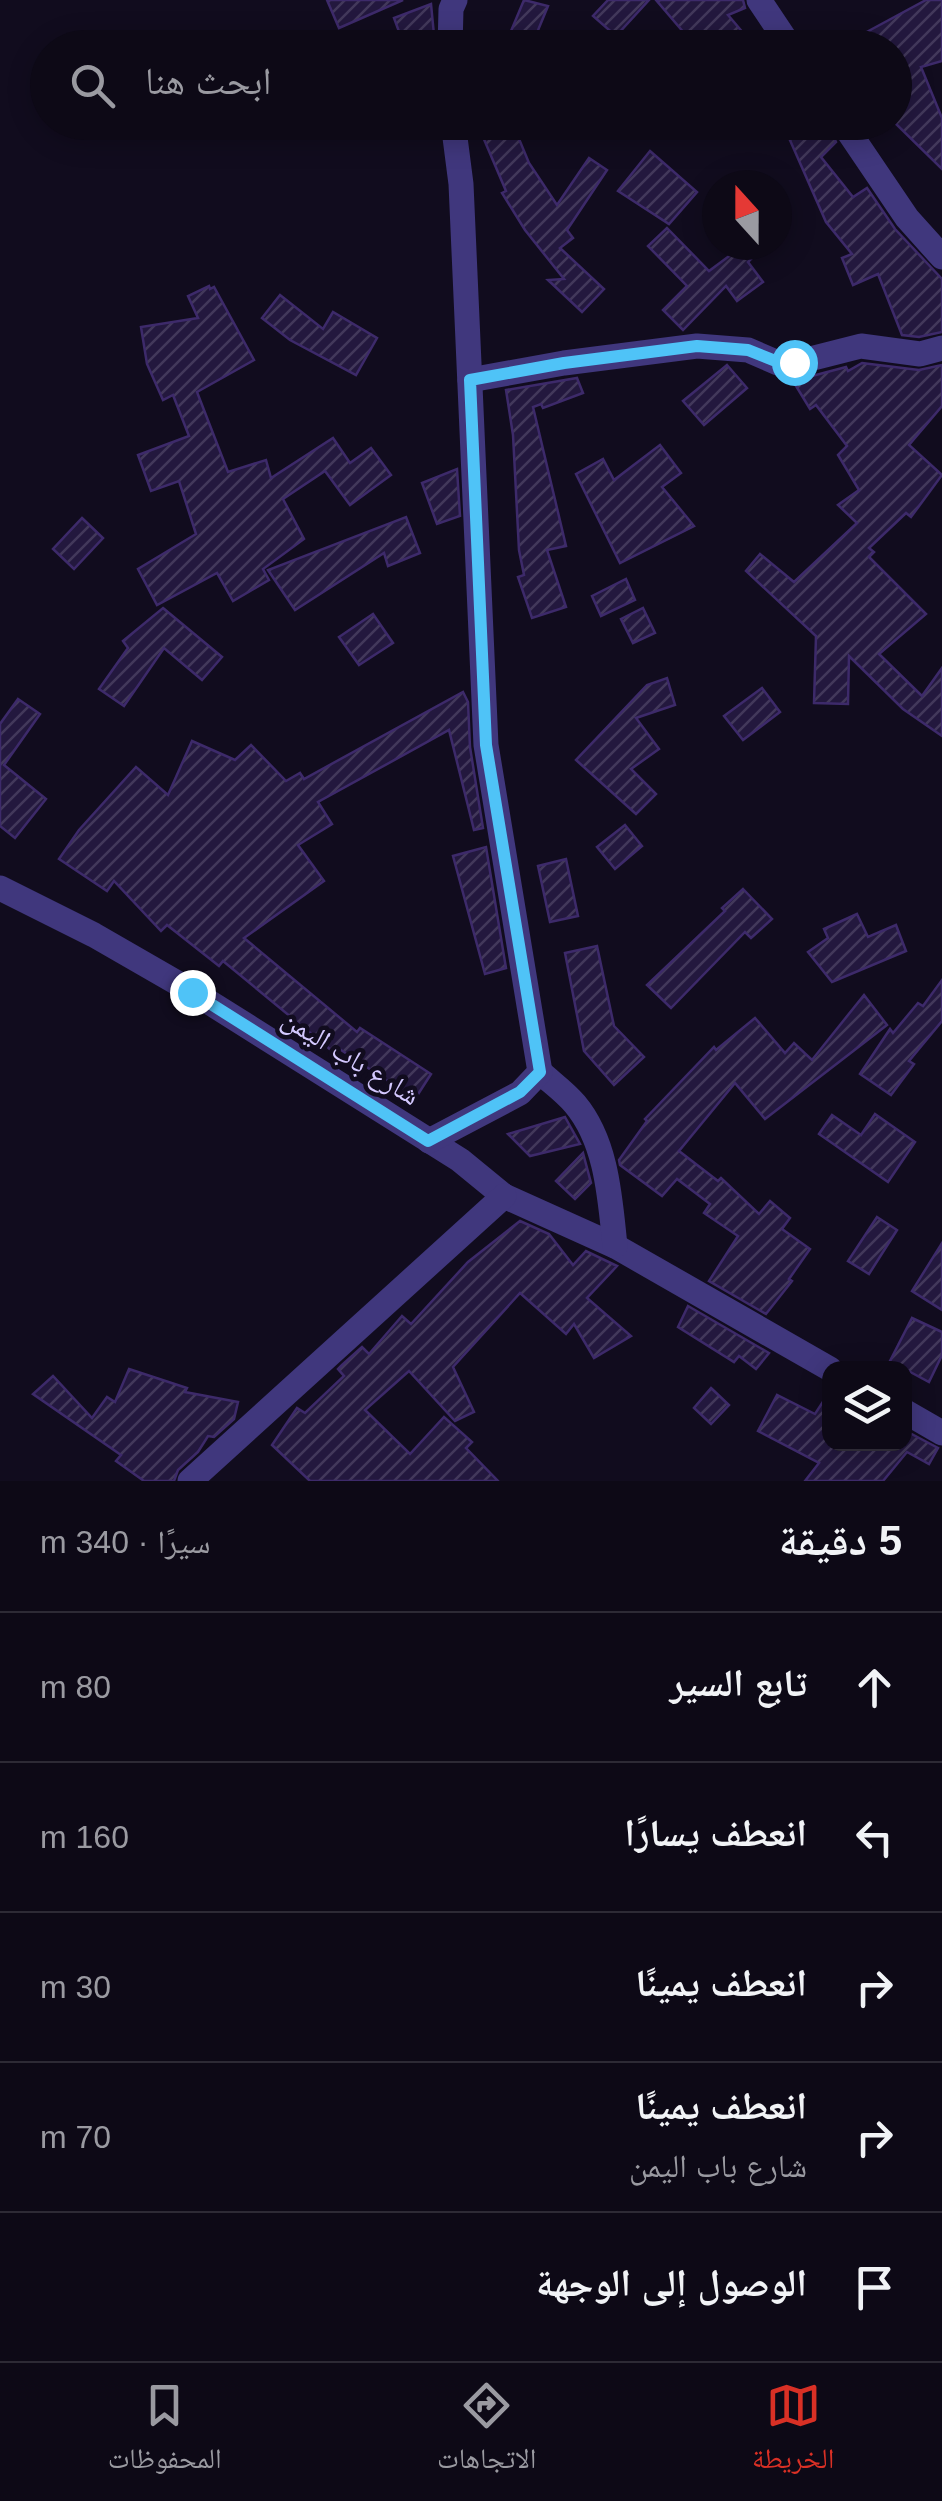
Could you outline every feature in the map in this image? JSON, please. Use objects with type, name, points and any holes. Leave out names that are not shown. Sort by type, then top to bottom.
[{"type":"street","points":[[450,30],[455,0]]},
{"type":"street","points":[[759,0],[779,30]]},
{"type":"street","points":[[455,140],[461,184],[486,745],[540,1072],[575,1104],[592,1128],[604,1164],[615,1246]]},
{"type":"street","points":[[854,140],[907,218],[942,257]]},
{"type":"street","points":[[470,380],[697,346],[748,350],[778,362],[794,362],[861,346],[920,354],[942,348]]},
{"type":"street","name":"شارع باب اليمن","points":[[0,888],[94,935],[192,992],[460,1160],[504,1196],[615,1246],[822,1364]]},
{"type":"street","points":[[428,1141],[520,1092],[540,1072]]},
{"type":"street","points":[[190,1481],[504,1196]]},
{"type":"street","points":[[912,1415],[942,1432]]},
{"type":"building","points":[[327,0],[403,0],[339,28]]},
{"type":"building","points":[[524,0],[548,6],[538,30],[511,30]]},
{"type":"building","points":[[608,0],[649,0],[622,30],[609,30],[593,16]]},
{"type":"building","points":[[656,0],[743,0],[745,8],[728,15],[741,30],[682,30]]},
{"type":"building","points":[[926,0],[942,0],[942,61],[921,67],[942,118],[942,169],[912,140],[912,30],[870,30]]},
{"type":"building","points":[[431,4],[434,30],[398,30],[394,18]]},
{"type":"building","points":[[484,140],[519,140],[529,163],[557,205],[589,158],[607,170],[567,230],[573,238],[560,248],[604,289],[582,312],[548,280],[564,279],[525,230],[502,193],[506,191]]},
{"type":"building","points":[[790,140],[835,140],[821,157],[853,197],[867,188],[895,229],[942,279],[942,332],[919,337],[902,335],[878,274],[853,285],[842,258],[852,254],[826,222]]},
{"type":"building","points":[[650,151],[697,192],[669,224],[618,191]]},
{"type":"building","points":[[667,228],[709,271],[724,260],[750,260],[763,282],[737,301],[726,286],[683,330],[663,310],[687,286],[648,246]]},
{"type":"building","points":[[214,287],[254,360],[197,392],[228,472],[266,460],[271,478],[333,438],[350,463],[371,448],[391,475],[350,505],[325,471],[283,499],[304,539],[263,569],[269,580],[233,601],[217,573],[157,605],[138,569],[196,534],[179,481],[151,491],[138,455],[189,436],[173,395],[163,400],[147,364],[141,327],[198,318],[188,296]]},
{"type":"building","points":[[280,295],[323,329],[333,312],[377,338],[356,375],[290,340],[262,318]]},
{"type":"building","points":[[862,363],[919,370],[942,365],[942,406],[909,445],[942,475],[911,517],[906,513],[869,548],[874,552],[869,557],[926,614],[879,654],[922,696],[942,668],[942,736],[903,709],[849,656],[848,704],[814,703],[816,636],[746,571],[760,554],[794,582],[857,523],[838,505],[859,490],[838,455],[847,446],[816,405],[810,409],[793,381],[846,367],[848,371]]},
{"type":"building","points":[[727,365],[747,388],[704,425],[683,401]]},
{"type":"building","points":[[577,378],[583,393],[543,408],[541,404],[533,407],[566,546],[547,550],[566,607],[532,618],[518,577],[524,575],[506,390]]},
{"type":"building","points":[[660,445],[681,473],[662,487],[694,526],[620,563],[576,474],[603,459],[614,480]]},
{"type":"building","points":[[457,469],[460,516],[437,524],[422,483]]},
{"type":"building","points":[[406,517],[420,553],[388,566],[384,553],[295,610],[268,570]]},
{"type":"building","points":[[82,518],[103,538],[74,569],[53,549]]},
{"type":"building","points":[[626,579],[635,600],[601,616],[592,596]]},
{"type":"building","points":[[163,608],[222,657],[202,680],[164,648],[124,706],[99,689],[128,648],[123,641]]},
{"type":"building","points":[[643,608],[655,633],[633,643],[621,619]]},
{"type":"building","points":[[373,614],[393,643],[359,665],[339,637]]},
{"type":"building","points":[[667,678],[675,705],[636,718],[659,749],[631,769],[656,794],[636,814],[576,760],[647,685]]},
{"type":"building","points":[[762,688],[780,712],[743,740],[724,716]]},
{"type":"building","points":[[463,692],[468,702],[470,747],[483,828],[474,830],[449,730],[318,802],[332,824],[298,845],[324,881],[244,938],[357,1032],[360,1028],[431,1074],[415,1099],[335,1046],[331,1050],[223,961],[219,966],[167,925],[161,931],[114,881],[107,891],[59,859],[79,830],[136,767],[168,795],[192,741],[235,760],[251,745],[286,781],[300,773],[304,779]]},
{"type":"building","points":[[18,699],[40,714],[4,765],[46,799],[15,838],[0,826],[0,724]]},
{"type":"building","points":[[625,825],[642,846],[615,869],[597,847]]},
{"type":"building","points":[[486,847],[506,968],[485,974],[453,856]]},
{"type":"building","points":[[566,859],[578,916],[550,922],[538,866]]},
{"type":"building","points":[[743,889],[772,919],[751,938],[745,932],[671,1008],[647,985]]},
{"type":"building","points":[[857,914],[868,937],[896,925],[906,951],[832,982],[808,952],[828,938],[824,929]]},
{"type":"building","points":[[597,946],[614,1026],[644,1057],[614,1085],[584,1051],[565,953]]},
{"type":"building","points":[[942,980],[942,1021],[909,1061],[914,1064],[891,1095],[860,1074],[890,1029],[893,1033],[918,1003],[923,1006]]},
{"type":"building","points":[[864,995],[887,1025],[765,1119],[735,1083],[679,1151],[718,1181],[721,1178],[759,1214],[770,1201],[790,1218],[782,1229],[810,1249],[789,1279],[792,1281],[766,1314],[709,1281],[738,1236],[704,1213],[710,1204],[677,1179],[662,1196],[620,1165],[619,1160],[645,1119],[714,1047],[716,1050],[755,1018],[785,1053],[794,1043],[812,1060]]},
{"type":"building","points":[[875,1114],[915,1142],[888,1182],[819,1134],[832,1115],[861,1135]]},
{"type":"building","points":[[565,1117],[580,1144],[530,1156],[508,1134]]},
{"type":"building","points":[[583,1153],[591,1183],[575,1199],[556,1181]]},
{"type":"building","points":[[877,1217],[897,1230],[869,1274],[848,1261]]},
{"type":"building","points":[[520,1221],[549,1234],[573,1265],[586,1251],[617,1266],[587,1298],[631,1336],[594,1358],[574,1324],[566,1334],[520,1293],[453,1367],[474,1412],[455,1421],[409,1371],[365,1410],[410,1454],[444,1417],[472,1442],[466,1448],[498,1481],[310,1481],[272,1445],[297,1408],[305,1413],[344,1376],[338,1369],[362,1347],[369,1354],[402,1316],[411,1324],[468,1262]]},
{"type":"building","points":[[942,1243],[942,1310],[912,1291]]},
{"type":"building","points":[[688,1306],[769,1353],[756,1369],[739,1356],[734,1362],[678,1327]]},
{"type":"building","points":[[912,1318],[942,1332],[942,1355],[929,1382],[912,1373],[912,1361],[890,1361]]},
{"type":"building","points":[[129,1369],[187,1388],[185,1392],[238,1402],[234,1419],[214,1437],[208,1436],[198,1452],[178,1470],[174,1481],[144,1481],[116,1461],[121,1455],[33,1394],[53,1376],[92,1418],[107,1397],[115,1402]]},
{"type":"building","points":[[711,1388],[729,1405],[711,1424],[694,1408]]},
{"type":"building","points":[[777,1395],[815,1414],[822,1403],[822,1451],[912,1451],[912,1434],[938,1448],[929,1464],[907,1452],[883,1481],[805,1481],[819,1463],[758,1431]]},
{"type":"route","points":[[192,992],[428,1141],[520,1092],[540,1072],[486,745],[470,380],[697,346],[748,350],[778,362],[794,362]]}]
